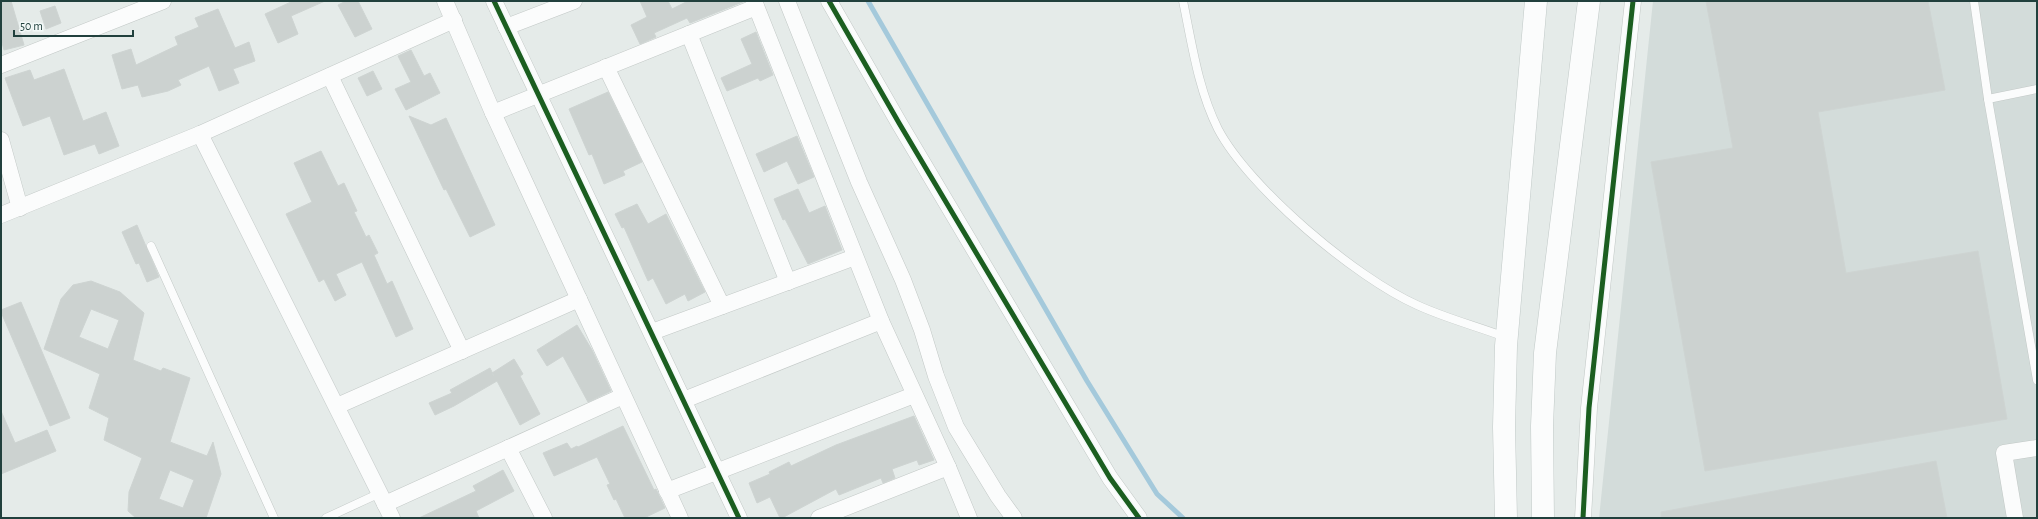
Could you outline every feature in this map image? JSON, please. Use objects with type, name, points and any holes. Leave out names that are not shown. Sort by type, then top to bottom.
[{"type":"main road","points":[[1506,518],[1504,427],[1507,338],[1536,1]]},
{"type":"main road","points":[[1543,518],[1542,426],[1545,353],[1588,1]]},
{"type":"street","points":[[1,65],[164,1]]},
{"type":"street","points":[[445,1],[493,113],[680,518]]},
{"type":"street","points":[[494,1],[739,518]]},
{"type":"street","points":[[506,27],[574,1]]},
{"type":"street","points":[[788,1],[859,182],[903,280],[922,330],[936,376],[956,427],[1007,516]]},
{"type":"street","points":[[829,1],[898,123],[1110,478],[1139,518]]},
{"type":"street","points":[[1583,518],[1589,408],[1633,1]]},
{"type":"street","points":[[493,113],[689,34],[755,4],[881,322],[948,467],[969,518]]},
{"type":"street","points":[[1,216],[200,134],[454,20]]},
{"type":"street","points":[[689,34],[788,282]]},
{"type":"street","points":[[606,67],[722,306]]},
{"type":"street","points":[[330,76],[462,350]]},
{"type":"street","points":[[200,134],[392,518]]},
{"type":"street","points":[[1,140],[20,208]]},
{"type":"street","points":[[652,332],[855,257]]},
{"type":"street","points":[[337,406],[579,299]]},
{"type":"street","points":[[684,400],[881,322]]},
{"type":"street","points":[[667,491],[914,395]]},
{"type":"street","points":[[382,498],[508,448],[624,396]]},
{"type":"street","points":[[508,448],[544,518]]},
{"type":"street","points":[[2015,518],[2004,453],[2037,448]]},
{"type":"street","points":[[819,518],[948,467]]},
{"type":"lane","points":[[1183,1],[1203,92],[1218,129],[1243,166],[1281,206],[1335,253],[1382,286],[1416,305],[1507,338]]},
{"type":"lane","points":[[1974,1],[1988,98],[2037,380]]},
{"type":"lane","points":[[1988,98],[2037,89]]},
{"type":"lane","points":[[151,246],[274,518]]},
{"type":"lane","points":[[326,518],[382,498]]},
{"type":"shaded area","points":[[1653,1],[2037,1],[2037,518],[1599,518]]},
{"type":"building","points":[[1,1],[11,1],[24,45],[4,50],[1,39]]},
{"type":"building","points":[[293,1],[325,1],[291,16],[298,34],[278,43],[265,14]]},
{"type":"building","points":[[346,1],[358,1],[372,29],[355,37],[338,5]]},
{"type":"building","points":[[640,1],[668,1],[672,9],[688,1],[745,1],[690,23],[687,18],[654,33],[656,37],[640,44],[631,25],[647,17]]},
{"type":"building","points":[[1706,1],[1928,1],[1945,90],[1818,112],[1846,273],[1978,251],[2007,419],[1705,471],[1651,162],[1733,148]]},
{"type":"building","points":[[55,6],[61,23],[46,29],[40,11]]},
{"type":"building","points":[[218,9],[235,48],[249,42],[255,61],[233,69],[239,83],[219,91],[209,66],[178,80],[181,85],[168,91],[142,97],[138,85],[122,89],[112,55],[131,49],[136,65],[178,45],[175,37],[199,27],[195,18]]},
{"type":"building","points":[[756,32],[773,75],[760,81],[758,78],[727,91],[721,78],[752,64],[741,39]]},
{"type":"building","points":[[411,50],[424,76],[430,73],[440,93],[406,110],[395,89],[411,82],[398,56]]},
{"type":"building","points":[[64,69],[83,121],[106,112],[119,146],[99,154],[95,144],[64,155],[50,116],[23,126],[5,78],[30,70],[34,80]]},
{"type":"building","points":[[373,71],[382,89],[367,96],[358,78]]},
{"type":"building","points":[[608,92],[642,162],[623,171],[625,175],[604,184],[592,154],[589,155],[569,109]]},
{"type":"building","points":[[409,116],[431,125],[446,118],[495,225],[470,237],[446,189],[444,190]]},
{"type":"building","points":[[797,136],[814,177],[798,184],[787,161],[764,172],[756,154]]},
{"type":"building","points":[[321,151],[338,186],[344,183],[357,211],[354,212],[366,237],[369,235],[378,253],[374,255],[387,284],[392,281],[413,329],[396,337],[362,262],[336,274],[346,295],[335,301],[324,279],[319,282],[286,214],[312,202],[294,163]]},
{"type":"building","points":[[798,189],[809,213],[825,206],[842,250],[808,264],[785,219],[783,220],[774,199]]},
{"type":"building","points":[[637,204],[648,224],[666,214],[705,292],[688,301],[685,294],[666,304],[653,278],[648,281],[624,227],[622,228],[615,214]]},
{"type":"building","points":[[137,225],[159,277],[147,282],[139,263],[136,264],[122,232]]},
{"type":"building","points":[[91,281],[120,292],[144,313],[133,360],[161,371],[163,368],[190,378],[170,442],[207,456],[213,442],[221,474],[206,518],[136,518],[128,511],[129,492],[142,458],[104,440],[109,418],[89,408],[100,374],[44,349],[61,299],[73,285]],"holes":[[[91,309],[119,320],[108,349],[79,337]],[[170,470],[194,480],[183,508],[159,499]]]},
{"type":"building","points":[[21,302],[70,418],[50,426],[1,312],[1,310]]},
{"type":"building","points":[[577,325],[592,350],[611,391],[588,402],[563,356],[547,366],[537,350]]},
{"type":"building","points":[[514,359],[523,374],[520,376],[540,414],[520,425],[497,381],[454,406],[435,415],[429,403],[452,393],[450,390],[490,368],[492,373]]},
{"type":"building","points":[[1,411],[15,443],[47,430],[56,451],[1,474]]},
{"type":"building","points":[[914,416],[934,460],[919,465],[917,460],[892,469],[895,478],[883,483],[881,478],[839,495],[836,489],[782,518],[780,518],[770,497],[757,503],[749,483],[770,474],[769,472],[789,462],[791,466],[836,445]]},
{"type":"building","points":[[623,426],[654,490],[656,489],[665,508],[644,518],[625,518],[607,485],[610,484],[597,457],[554,476],[543,453],[567,443],[571,449],[577,446],[578,447]]},
{"type":"building","points":[[1936,461],[1947,518],[1661,518],[1661,512]]},
{"type":"building","points":[[503,470],[514,491],[476,511],[479,518],[419,518],[476,491],[473,486]]},
{"type":"waterway","points":[[868,1],[1087,381],[1157,494],[1183,518]]},
{"type":"cycle path","points":[[494,1],[739,518]]},
{"type":"cycle path","points":[[829,1],[899,123],[1110,478],[1139,518]]},
{"type":"cycle path","points":[[1583,518],[1589,408],[1633,1]]}]
